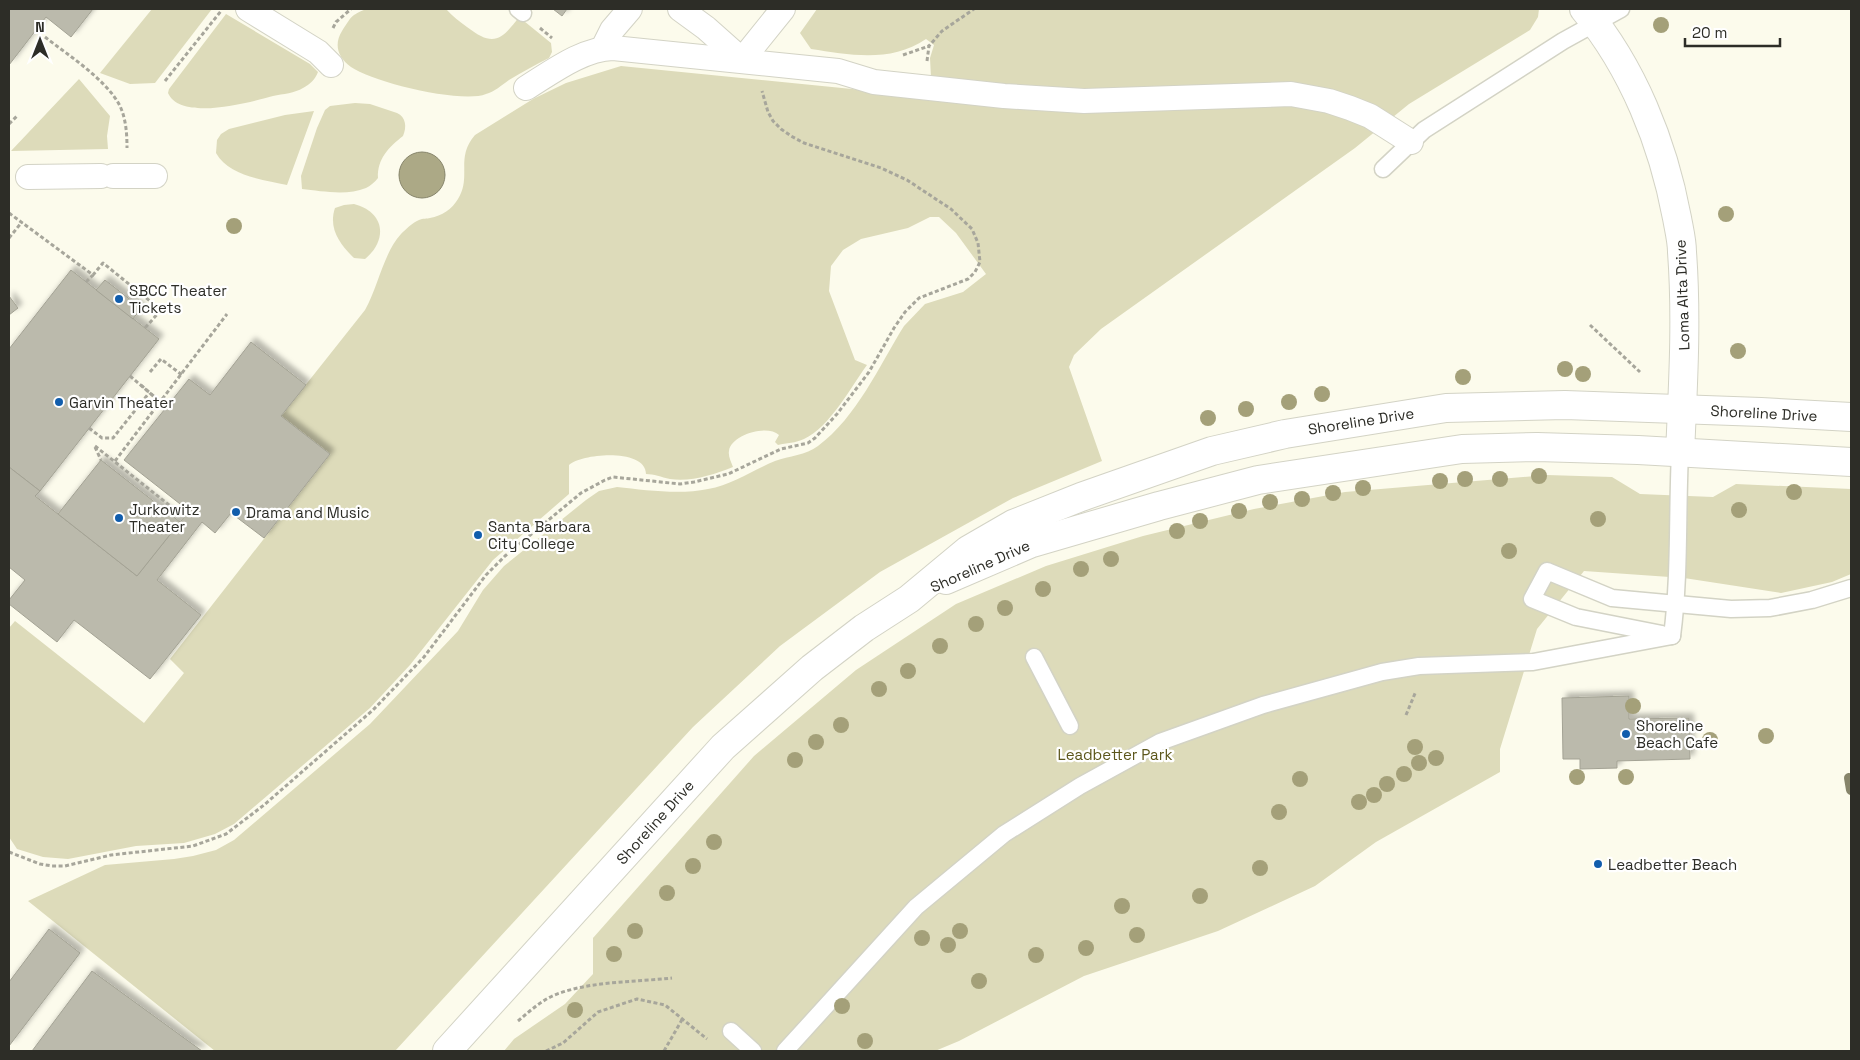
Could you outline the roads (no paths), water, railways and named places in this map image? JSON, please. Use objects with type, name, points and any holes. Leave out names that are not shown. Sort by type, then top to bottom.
[{"type":"main road","name":"Loma Alta Drive","points":[[1590,16],[1630,78],[1652,127],[1670,183],[1682,250],[1684,375],[1680,453]]},
{"type":"main road","name":"Shoreline Drive","points":[[446,1051],[723,747],[812,668],[864,628],[909,598],[968,550],[1013,524],[1081,497],[1212,451],[1285,434],[1446,408],[1565,405],[1851,417]]},
{"type":"main road","name":"Shoreline Drive","points":[[909,598],[963,572],[1032,543],[1159,506],[1258,480],[1462,449],[1537,447],[1851,462]]},
{"type":"street","points":[[248,9],[318,52],[331,64]]},
{"type":"street","points":[[603,48],[612,30],[630,9]]},
{"type":"street","points":[[680,9],[753,62]]},
{"type":"street","points":[[753,62],[783,9]]},
{"type":"street","points":[[526,88],[574,60],[603,48],[613,48],[838,71],[874,82],[1004,96],[1084,101],[1291,94],[1329,101],[1350,108],[1370,116],[1411,142]]},
{"type":"street","points":[[18,177],[155,176]]},
{"type":"lane","points":[[1383,168],[1424,130],[1563,41],[1590,16],[1621,9]]},
{"type":"lane","points":[[1672,636],[1676,605],[1680,453]]},
{"type":"lane","points":[[1672,636],[1576,617],[1532,599],[1547,571],[1612,598],[1676,605],[1770,608],[1812,600],[1851,588]]},
{"type":"lane","points":[[785,1051],[916,907],[1004,834],[1080,786],[1160,742],[1263,705],[1382,672],[1419,666],[1534,662],[1672,636]]},
{"type":"lane","points":[[1034,657],[1070,726]]},
{"type":"lane","points":[[731,1031],[753,1051]]},
{"type":"waterway","points":[[1849,778],[1851,790]]},
{"type":"place","name":"SBCC Theater Tickets","points":[[119,299]]},
{"type":"place","name":"Garvin Theater","points":[[59,402]]},
{"type":"place","name":"Drama and Music","points":[[236,512]]},
{"type":"place","name":"Jurkowitz Theater","points":[[119,518]]},
{"type":"place","name":"Santa Barbara City College","points":[[478,535]]},
{"type":"place","name":"Shoreline Beach Cafe","points":[[1626,734]]},
{"type":"place","name":"Leadbetter Beach","points":[[1598,864]]},
{"type":"park label","name":"Leadbetter Park","points":[[1115,754]]}]
